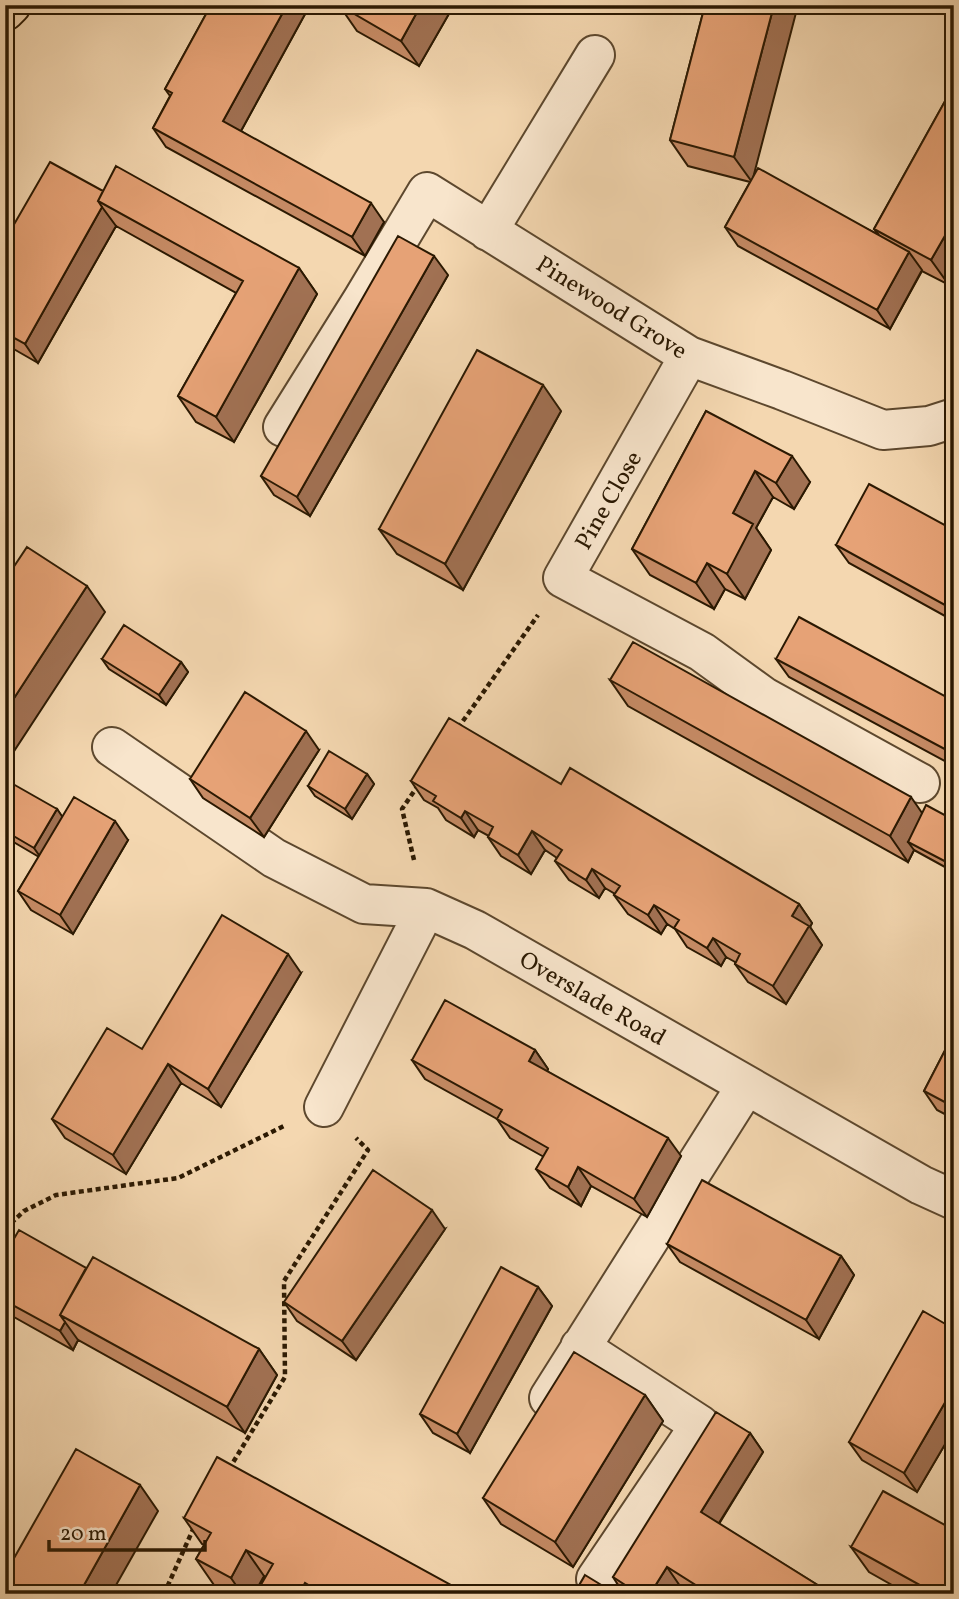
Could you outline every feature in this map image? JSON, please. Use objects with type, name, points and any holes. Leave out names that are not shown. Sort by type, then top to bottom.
[{"type":"main road","points":[[5,11],[11,5]]},
{"type":"street","points":[[488,231],[595,55]]},
{"type":"street","name":"Pinewood Grove","points":[[283,426],[427,192],[689,356],[883,430],[941,422]]},
{"type":"street","name":"Pine Close","points":[[689,356],[563,578],[702,652],[764,696],[920,783]]},
{"type":"street","points":[[112,747],[274,858],[365,904],[426,908],[324,1107]]},
{"type":"street","name":"Overslade Road","points":[[426,908],[475,930],[920,1185],[954,1200]]},
{"type":"street","points":[[532,1425],[746,1086]]},
{"type":"street","points":[[580,1348],[700,1425],[596,1579]]},
{"type":"path","points":[[456,732],[563,578]]},
{"type":"path","points":[[425,776],[402,809],[426,908]]},
{"type":"path","points":[[5,1228],[24,1211],[57,1195],[178,1178],[324,1107],[368,1150],[284,1280],[285,1377],[223,1479]]},
{"type":"path","points":[[164,1594],[196,1524]]},
{"type":"building","points":[[211,5],[287,5],[223,121],[371,203],[352,237],[153,128],[172,93],[165,89]]},
{"type":"building","points":[[339,5],[421,5],[401,41]]},
{"type":"building","points":[[705,5],[774,5],[734,157],[670,140]]},
{"type":"building","points":[[954,85],[954,220],[931,260],[874,229]]},
{"type":"building","points":[[50,162],[103,191],[98,201],[102,207],[25,344],[5,333],[5,240]]},
{"type":"building","points":[[116,166],[299,268],[216,417],[178,396],[243,281],[98,201]]},
{"type":"building","points":[[758,168],[909,252],[877,310],[725,227]]},
{"type":"building","points":[[398,236],[434,256],[297,497],[261,476]]},
{"type":"building","points":[[477,350],[543,385],[445,564],[379,529]]},
{"type":"building","points":[[706,411],[792,456],[776,483],[755,471],[733,513],[753,524],[727,574],[707,563],[696,583],[632,549]]},
{"type":"building","points":[[869,484],[954,530],[954,610],[836,545]]},
{"type":"building","points":[[27,547],[87,586],[5,712],[5,580]]},
{"type":"building","points":[[799,617],[954,701],[954,754],[776,659]]},
{"type":"building","points":[[124,625],[181,662],[159,695],[102,659]]},
{"type":"building","points":[[633,642],[911,797],[890,836],[610,680]]},
{"type":"building","points":[[245,692],[306,731],[250,818],[190,779]]},
{"type":"building","points":[[449,718],[561,784],[570,768],[799,904],[792,916],[809,926],[773,986],[735,964],[740,954],[713,938],[707,948],[674,928],[679,920],[654,905],[648,915],[614,895],[620,886],[592,869],[586,880],[555,861],[562,850],[532,831],[518,855],[488,837],[493,827],[465,811],[461,818],[433,801],[436,796],[411,781]]},
{"type":"building","points":[[329,751],[367,774],[345,809],[308,786]]},
{"type":"building","points":[[13,784],[57,809],[34,848],[5,831],[5,797]]},
{"type":"building","points":[[74,797],[115,821],[60,915],[18,891]]},
{"type":"building","points":[[926,805],[954,820],[954,866],[908,842]]},
{"type":"building","points":[[222,915],[288,954],[208,1089],[168,1064],[113,1155],[52,1119],[107,1028],[142,1049]]},
{"type":"building","points":[[445,1000],[535,1050],[529,1061],[668,1138],[634,1199],[578,1167],[568,1187],[536,1169],[548,1148],[497,1119],[502,1110],[412,1060]]},
{"type":"building","points":[[954,1033],[954,1107],[924,1091]]},
{"type":"building","points":[[373,1170],[432,1210],[342,1341],[284,1302]]},
{"type":"building","points":[[702,1180],[841,1256],[806,1320],[667,1244]]},
{"type":"building","points":[[19,1230],[86,1268],[60,1315],[65,1322],[60,1331],[5,1301],[5,1254]]},
{"type":"building","points":[[93,1257],[259,1349],[227,1407],[60,1315]]},
{"type":"building","points":[[501,1267],[538,1287],[457,1434],[420,1414]]},
{"type":"building","points":[[923,1311],[954,1329],[954,1387],[904,1473],[849,1442]]},
{"type":"building","points":[[574,1352],[645,1395],[555,1542],[483,1498]]},
{"type":"building","points":[[716,1412],[750,1433],[701,1512],[832,1594],[710,1594],[667,1567],[650,1594],[639,1594],[613,1577]]},
{"type":"building","points":[[76,1449],[140,1485],[79,1594],[5,1594],[5,1574]]},
{"type":"building","points":[[217,1457],[453,1586],[448,1594],[323,1594],[305,1583],[299,1594],[266,1594],[258,1590],[273,1564],[246,1550],[231,1578],[196,1559],[211,1533],[184,1518]]},
{"type":"building","points":[[883,1491],[954,1530],[954,1594],[936,1594],[851,1547]]},
{"type":"building","points":[[585,1575],[616,1594],[574,1594]]}]
